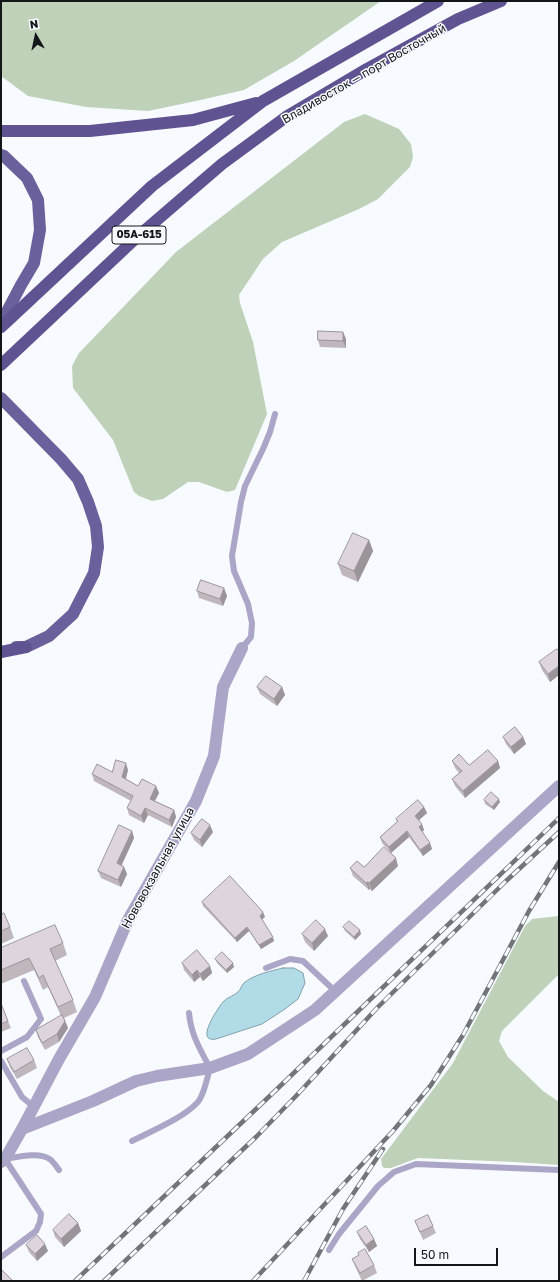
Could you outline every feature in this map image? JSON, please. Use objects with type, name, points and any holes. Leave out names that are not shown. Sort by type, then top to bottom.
[{"type":"highway","name":"05А-615","points":[[1,327],[152,186],[263,100],[438,1]]},
{"type":"highway","name":"Владивосток — порт Восточный","points":[[1,365],[136,238],[222,164],[286,117],[367,69],[452,23],[501,1]]},
{"type":"highway","points":[[1,131],[90,131],[193,120],[263,100]]},
{"type":"highway","points":[[1,652],[26,648]]},
{"type":"main road","points":[[1,155],[4,156],[27,178],[38,200],[40,230],[34,263],[1,323]]},
{"type":"main road","points":[[1,398],[61,459],[78,479],[94,520],[98,547],[94,573],[73,614],[49,636],[26,648],[1,647]]},
{"type":"street","name":"Нововокзальная улица","points":[[3,1161],[95,997],[128,920],[196,801],[214,756],[223,687],[242,648]]},
{"type":"street","points":[[22,1129],[80,1106],[136,1081],[157,1076],[210,1068],[248,1054],[315,1010],[336,992],[559,786]]},
{"type":"lane","points":[[242,648],[251,636],[252,623],[248,604],[234,571],[232,556],[244,486],[263,449],[275,414]]},
{"type":"lane","points":[[266,968],[290,959],[303,961],[336,992]]},
{"type":"lane","points":[[1,1051],[27,1038],[41,1019],[24,981]]},
{"type":"lane","points":[[132,1141],[178,1117],[198,1103],[205,1087],[210,1068],[190,1026],[189,1013]]},
{"type":"lane","points":[[1,1061],[22,1097],[34,1107]]},
{"type":"lane","points":[[1,1257],[36,1231],[40,1222],[41,1214],[3,1161],[23,1156],[42,1155],[51,1160],[59,1170]]},
{"type":"lane","points":[[329,1250],[339,1234],[378,1186],[394,1172],[416,1164],[559,1170]]},
{"type":"green space","points":[[1,1],[381,1],[294,61],[244,90],[148,111],[86,107],[28,96],[1,76]]},
{"type":"green space","points":[[365,114],[399,129],[411,144],[413,157],[410,167],[378,199],[359,209],[282,242],[263,259],[239,295],[240,303],[253,342],[267,414],[235,490],[227,492],[199,482],[188,482],[163,499],[152,501],[139,496],[134,492],[113,440],[73,388],[72,366],[79,353],[176,252],[344,122]]},
{"type":"green space","points":[[559,916],[559,974],[502,1031],[499,1041],[508,1057],[543,1091],[559,1102],[559,1165],[418,1158],[391,1168],[384,1168],[382,1166],[381,1159],[453,1063],[525,926],[532,919]]},
{"type":"water","points":[[283,968],[294,968],[303,973],[305,983],[298,999],[262,1024],[216,1039],[210,1039],[207,1036],[209,1024],[220,1005],[228,998],[235,995],[244,983],[249,979],[264,973]]},
{"type":"building","points":[[318,331],[343,332],[343,341],[318,340]]},
{"type":"building","points":[[353,533],[369,540],[354,571],[338,564]]},
{"type":"building","points":[[201,580],[224,588],[220,599],[197,591]]},
{"type":"building","points":[[557,649],[559,651],[559,666],[548,674],[539,662]]},
{"type":"building","points":[[266,676],[282,687],[274,699],[257,687]]},
{"type":"building","points":[[515,727],[523,737],[511,747],[503,737]]},
{"type":"building","points":[[488,750],[498,761],[463,791],[452,779],[462,771],[452,761],[459,754],[469,765]]},
{"type":"building","points":[[116,760],[126,763],[122,777],[138,786],[142,779],[156,786],[150,799],[174,810],[169,820],[145,808],[141,816],[127,808],[133,796],[92,774],[97,764],[112,772]]},
{"type":"building","points":[[491,792],[499,799],[492,807],[484,800]]},
{"type":"building","points":[[418,800],[424,807],[415,816],[422,824],[419,827],[430,843],[420,850],[407,831],[389,847],[380,837],[398,821],[396,819]]},
{"type":"building","points":[[202,819],[210,825],[200,840],[191,833]]},
{"type":"building","points":[[119,825],[132,831],[117,863],[124,867],[118,880],[98,871]]},
{"type":"building","points":[[384,847],[396,858],[369,883],[366,883],[350,868],[357,861],[364,867]]},
{"type":"building","points":[[230,876],[263,912],[260,916],[273,937],[259,945],[247,927],[235,938],[202,902]]},
{"type":"building","points":[[4,913],[10,927],[1,931],[1,915]]},
{"type":"building","points":[[316,920],[325,929],[312,943],[302,934]]},
{"type":"building","points":[[349,921],[360,930],[354,937],[343,927]]},
{"type":"building","points":[[55,925],[63,943],[50,949],[73,1000],[58,1007],[43,975],[39,978],[29,958],[1,970],[1,948]]},
{"type":"building","points":[[197,950],[210,966],[200,974],[197,970],[192,975],[182,963]]},
{"type":"building","points":[[222,952],[233,963],[226,970],[215,959]]},
{"type":"building","points":[[2,1006],[8,1021],[1,1024],[1,1007]]},
{"type":"building","points":[[62,1015],[65,1021],[57,1034],[42,1043],[36,1030]]},
{"type":"building","points":[[27,1048],[34,1060],[14,1072],[7,1059]]},
{"type":"building","points":[[69,1214],[78,1223],[61,1239],[53,1230]]},
{"type":"building","points":[[428,1215],[433,1226],[420,1232],[415,1221]]},
{"type":"building","points":[[366,1226],[374,1239],[366,1245],[357,1232]]},
{"type":"building","points":[[37,1235],[45,1244],[35,1254],[26,1245]]},
{"type":"building","points":[[365,1249],[374,1265],[360,1273],[352,1259]]},
{"type":"building","points":[[1,1269],[13,1281],[1,1281]]},
{"type":"railway","points":[[75,1281],[559,818]]},
{"type":"railway","points":[[104,1281],[256,1137],[377,1008],[505,882],[559,832]]},
{"type":"railway","points":[[253,1281],[393,1131],[431,1085],[463,1035],[529,911],[559,862]]},
{"type":"railway","points":[[304,1281],[343,1209],[383,1149]]}]
